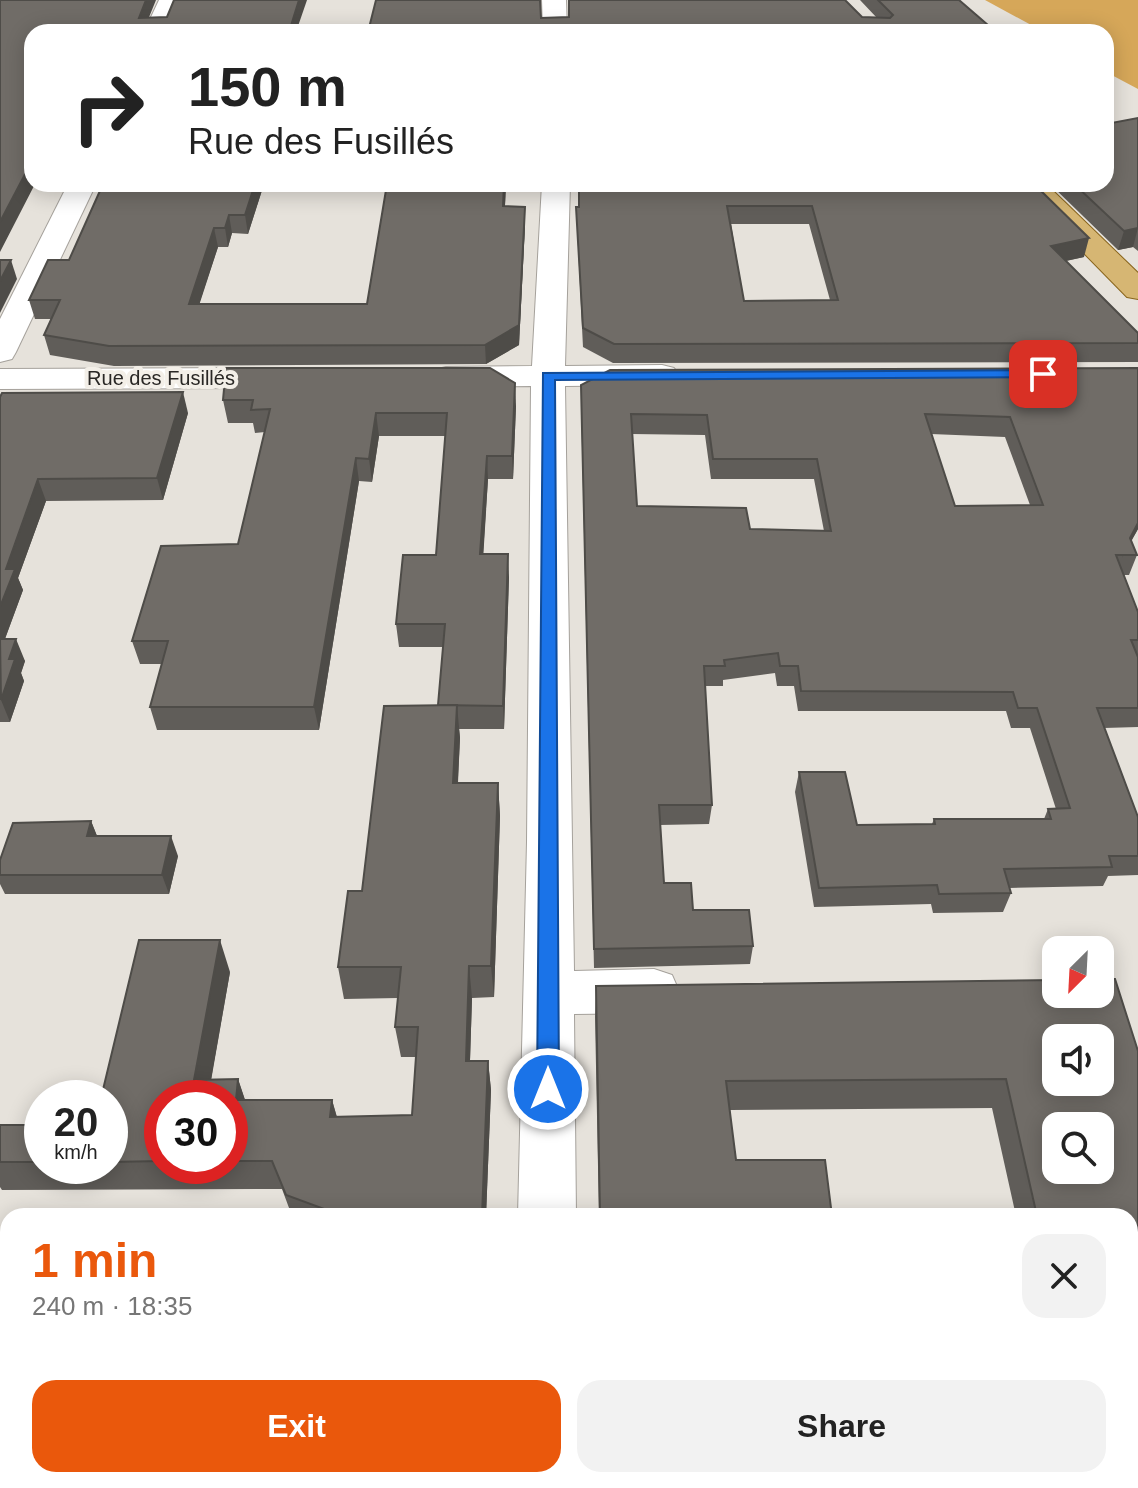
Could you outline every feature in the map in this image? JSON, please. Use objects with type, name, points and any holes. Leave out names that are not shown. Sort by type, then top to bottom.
[{"type":"main road","points":[[1038,192],[1138,290]]},
{"type":"street","points":[[160,24],[171,0]]},
{"type":"street","points":[[554,0],[555,24]]},
{"type":"street","points":[[0,352],[78,192]]},
{"type":"street","points":[[547,1208],[548,376],[556,192]]},
{"type":"street","points":[[422,377],[696,375]]},
{"type":"street","name":"Rue des Fusillés","points":[[0,379],[313,377]]},
{"type":"street","points":[[548,993],[706,990]]},
{"type":"shaded area","points":[[985,0],[1138,0],[1138,89],[1114,76],[1114,24],[1029,24]]},
{"type":"building","points":[[0,0],[146,0],[139,18],[167,17],[174,0],[299,0],[292,24],[24,24],[24,176],[0,222]]},
{"type":"building","points":[[376,0],[540,0],[541,18],[569,17],[569,0],[845,0],[862,17],[890,18],[893,15],[878,0],[959,0],[987,24],[370,24]]},
{"type":"building","points":[[1138,118],[1138,228],[1124,231],[1083,192],[1114,192],[1114,122]]},
{"type":"building","points":[[99,192],[252,192],[245,215],[229,215],[225,228],[214,228],[189,304],[367,304],[386,192],[504,192],[503,206],[525,207],[519,325],[485,345],[109,346],[44,335],[60,300],[29,300],[48,260],[69,260]]},
{"type":"building","points":[[579,192],[1042,192],[1089,238],[1051,246],[1138,333],[1138,343],[614,344],[583,328],[576,207],[579,207]],"holes":[[[727,206],[812,206],[838,300],[744,301]]]},
{"type":"building","points":[[0,260],[11,260],[0,281]]},
{"type":"building","points":[[226,368],[490,368],[515,383],[512,456],[487,456],[480,554],[508,554],[503,706],[438,705],[445,624],[396,624],[403,555],[436,555],[447,413],[376,413],[369,459],[356,458],[314,707],[150,707],[168,641],[132,641],[161,546],[238,544],[270,409],[251,410],[253,400],[223,400]]},
{"type":"building","points":[[1138,368],[1138,523],[1130,538],[1137,555],[1116,555],[1138,612],[1138,640],[1131,640],[1138,657],[1138,708],[1097,708],[1138,817],[1138,856],[1109,856],[1112,867],[1004,869],[1011,893],[939,894],[937,885],[819,888],[799,772],[845,772],[857,825],[935,824],[934,819],[1051,819],[1048,809],[1070,808],[1037,708],[1018,708],[1013,692],[801,691],[798,666],[780,666],[778,653],[724,660],[725,666],[704,666],[712,805],[659,805],[664,883],[691,883],[693,910],[749,910],[753,946],[594,949],[581,385],[610,370]],"holes":[[[631,414],[707,415],[713,459],[817,459],[831,531],[750,529],[746,508],[637,506]],[[925,414],[1010,417],[1043,505],[955,506]]]},
{"type":"building","points":[[183,392],[157,478],[38,479],[6,569],[15,569],[0,607],[2,393]]},
{"type":"building","points":[[0,639],[16,639],[9,659],[15,659],[1,700]]},
{"type":"building","points":[[457,705],[453,783],[498,783],[491,966],[469,966],[466,1061],[488,1061],[482,1208],[321,1208],[286,1195],[272,1161],[248,1161],[248,1100],[332,1100],[330,1117],[412,1115],[418,1027],[395,1027],[401,967],[338,967],[348,891],[362,891],[384,706]]},
{"type":"building","points":[[91,821],[87,836],[171,836],[162,875],[0,875],[0,860],[13,823]]},
{"type":"building","points":[[139,940],[220,940],[194,1080],[144,1080],[144,1161],[128,1162],[128,1080],[105,1080]]},
{"type":"building","points":[[1115,979],[1138,1051],[1138,1208],[1035,1208],[1006,1079],[726,1081],[736,1160],[825,1160],[831,1208],[600,1208],[596,986],[1042,980],[1042,1008],[1114,1008]]},
{"type":"building","points":[[0,1125],[24,1125],[24,1162],[0,1162]]},
{"type":"route","points":[[548,1089],[548,376],[1043,374]]}]
